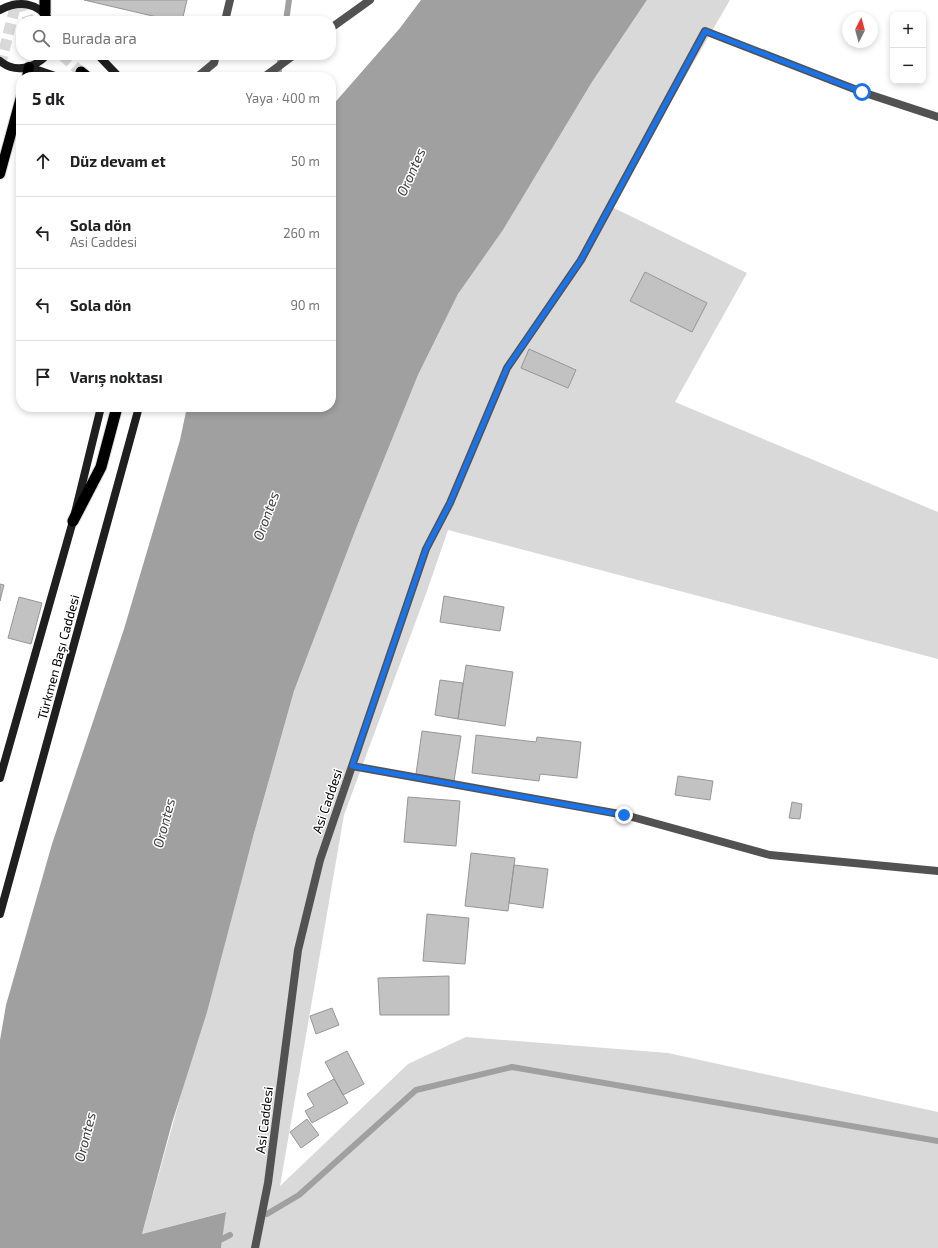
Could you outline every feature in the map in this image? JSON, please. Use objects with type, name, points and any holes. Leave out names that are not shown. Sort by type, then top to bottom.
[{"type":"highway","points":[[46,0],[49,16]]},
{"type":"highway","points":[[73,521],[101,467],[116,412]]},
{"type":"main road","points":[[0,10],[10,5],[22,3],[31,4],[46,16]]},
{"type":"main road","points":[[0,60],[10,66],[20,68],[28,72],[41,60]]},
{"type":"main road","points":[[103,60],[114,72]]},
{"type":"main road","points":[[0,174],[16,115]]},
{"type":"main road","points":[[0,778],[73,521],[100,412]]},
{"type":"main road","name":"Türkmen Başı Caddesi","points":[[0,914],[138,412]]},
{"type":"street","points":[[226,16],[230,0]]},
{"type":"street","points":[[336,24],[370,0]]},
{"type":"street","name":"Asi Caddesi","points":[[255,1248],[268,1183],[298,950],[320,860],[426,549],[450,503],[507,368],[581,260],[705,31],[862,92],[938,117]]},
{"type":"street","points":[[203,72],[214,63],[215,60]]},
{"type":"street","points":[[271,72],[287,60]]},
{"type":"street","points":[[352,766],[624,815],[770,855],[938,871]]},
{"type":"shaded area","points":[[647,0],[730,0],[610,206],[747,273],[675,402],[938,512],[938,659],[448,530],[344,815],[280,1186],[408,1064],[466,1037],[668,1053],[938,1112],[938,1248],[221,1248],[225,1212],[142,1234],[294,691],[357,526],[418,375],[458,294],[503,230],[592,82]]},
{"type":"water","name":"Orontes","points":[[421,0],[647,0],[592,82],[503,230],[458,294],[418,375],[357,526],[294,691],[253,837],[207,1012],[172,1123],[142,1234],[226,1212],[221,1248],[0,1248],[0,1040],[6,1005],[52,844],[124,629],[180,440],[186,412],[336,412],[336,101],[400,28]]},
{"type":"building","points":[[84,0],[187,0],[183,16],[153,16]]},
{"type":"building","points":[[645,272],[707,303],[692,332],[630,301]]},
{"type":"building","points":[[529,349],[576,370],[568,388],[521,368]]},
{"type":"building","points":[[0,584],[4,585],[0,601]]},
{"type":"building","points":[[444,596],[504,607],[500,631],[440,622]]},
{"type":"building","points":[[19,597],[42,603],[31,644],[8,638]]},
{"type":"building","points":[[466,665],[513,672],[505,726],[458,719]]},
{"type":"building","points":[[440,680],[463,683],[458,719],[435,715]]},
{"type":"building","points":[[422,731],[461,736],[454,781],[416,774]]},
{"type":"building","points":[[476,735],[536,742],[537,737],[581,742],[577,778],[540,774],[539,781],[472,773]]},
{"type":"building","points":[[678,776],[713,781],[710,800],[675,795]]},
{"type":"building","points":[[408,797],[460,801],[456,846],[404,842]]},
{"type":"building","points":[[792,802],[802,804],[800,819],[789,818]]},
{"type":"building","points":[[471,853],[515,858],[508,911],[465,906]]},
{"type":"building","points":[[514,865],[548,869],[543,908],[509,903]]},
{"type":"building","points":[[427,914],[469,918],[465,964],[423,961]]},
{"type":"building","points":[[449,976],[449,1015],[380,1015],[378,978]]},
{"type":"building","points":[[332,1008],[339,1025],[316,1034],[310,1016]]},
{"type":"building","points":[[347,1051],[364,1084],[343,1095],[325,1062]]},
{"type":"building","points":[[334,1079],[348,1103],[312,1123],[305,1111],[314,1106],[307,1094]]},
{"type":"building","points":[[307,1119],[319,1135],[301,1148],[290,1132]]},
{"type":"waterway","points":[[287,16],[289,0]]},
{"type":"waterway","points":[[279,72],[280,60]]},
{"type":"waterway","points":[[267,1214],[299,1195],[416,1090],[512,1067],[938,1141]]},
{"type":"waterway","points":[[222,1239],[230,1235]]},
{"type":"tunnel","points":[[0,66],[17,0]]},
{"type":"tunnel","points":[[22,0],[27,16]]},
{"type":"tunnel","points":[[68,60],[81,72]]},
{"type":"route","points":[[624,815],[352,766],[426,549],[450,503],[507,368],[581,260],[705,31],[862,92]]}]
